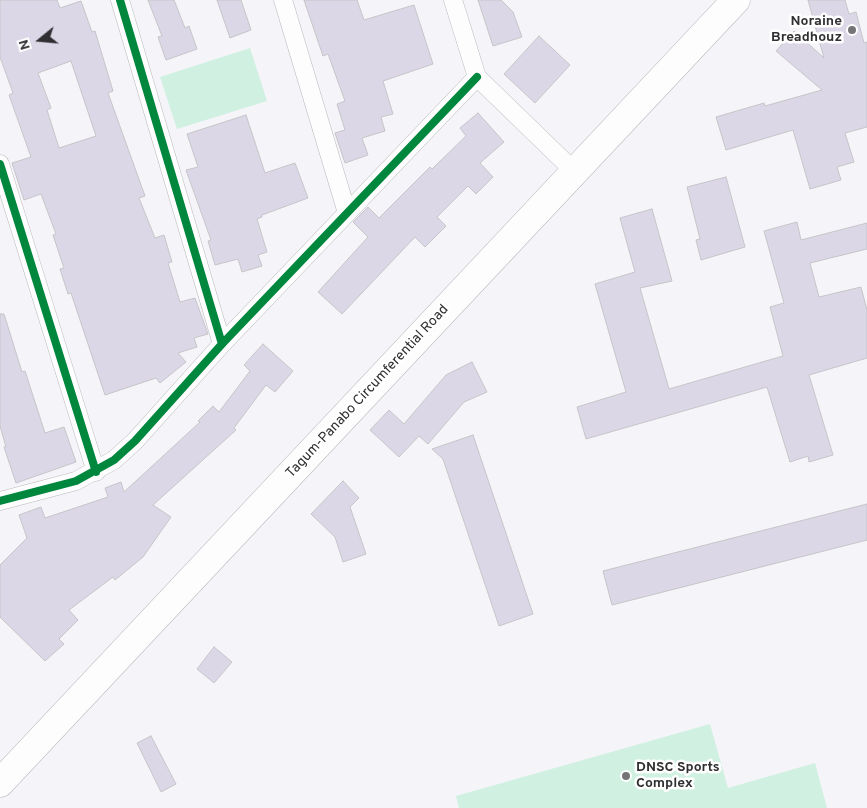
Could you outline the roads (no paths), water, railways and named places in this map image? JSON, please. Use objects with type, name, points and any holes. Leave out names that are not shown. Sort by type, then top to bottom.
[{"type":"main road","name":"Tagum-Panabo Circumferential Road","points":[[0,783],[736,0]]},
{"type":"street","points":[[120,0],[222,344]]},
{"type":"street","points":[[283,0],[347,213]]},
{"type":"street","points":[[452,0],[478,77],[575,172]]},
{"type":"street","points":[[0,501],[58,487],[96,472],[114,460],[135,441],[222,344],[478,77]]},
{"type":"street","points":[[0,164],[96,472]]},
{"type":"place","name":"Noraine Breadhouz","points":[[852,30]]},
{"type":"place","name":"DNSC Sports Complex","points":[[626,776]]}]
